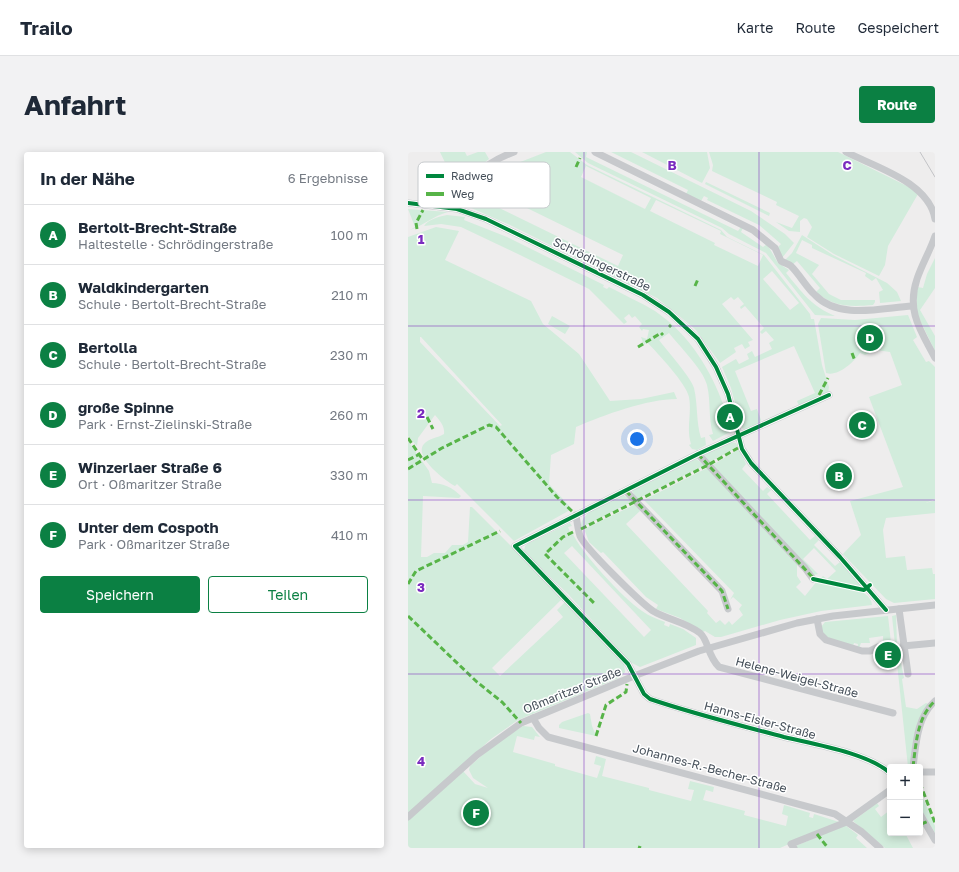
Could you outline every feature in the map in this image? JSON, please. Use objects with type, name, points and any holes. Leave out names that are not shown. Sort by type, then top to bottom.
[{"type":"street","points":[[492,162],[514,152]]},
{"type":"street","points":[[596,152],[753,230],[775,248],[780,261],[791,266],[815,296],[831,306],[841,310],[854,310],[912,306]]},
{"type":"street","points":[[846,152],[908,183],[920,191],[931,205],[935,219]]},
{"type":"street","name":"Schrödingerstraße","points":[[408,203],[418,204]]},
{"type":"street","name":"Schrödingerstraße","points":[[446,208],[461,210],[509,230],[644,295],[669,312],[698,339],[716,367],[728,394],[742,449],[758,471],[840,558],[886,610]]},
{"type":"street","points":[[935,236],[917,279],[912,296],[912,306],[916,322],[935,358]]},
{"type":"street","points":[[576,515],[698,454],[829,395]]},
{"type":"street","points":[[698,454],[805,568],[813,579]]},
{"type":"street","points":[[626,491],[722,592],[728,609]]},
{"type":"street","name":"Helene-Weigel-Straße","points":[[576,515],[578,530],[585,543],[642,603],[654,612],[680,621],[701,634],[706,640],[714,662],[722,668],[893,713]]},
{"type":"street","name":"Hanns-Eisler-Straße","points":[[576,515],[516,546],[628,664],[644,694],[650,699],[741,726],[841,752],[887,768]]},
{"type":"street","name":"Oßmaritzer Straße","points":[[408,817],[491,744],[521,722],[634,676],[708,648],[770,629],[817,619],[935,605]]},
{"type":"street","points":[[899,609],[908,674]]},
{"type":"street","points":[[817,619],[820,633],[824,639],[862,651],[870,651],[878,647]]},
{"type":"street","points":[[903,646],[935,642]]},
{"type":"street","points":[[914,764],[920,726],[924,716],[935,701]]},
{"type":"street","name":"Johannes-R.-Becher-Straße","points":[[533,718],[539,728],[548,737],[835,814],[847,821],[880,848]]},
{"type":"street","points":[[923,772],[935,772]]},
{"type":"street","points":[[794,848],[791,844],[847,821],[887,792]]},
{"type":"street","points":[[923,819],[935,840]]},
{"type":"green space","points":[[440,152],[465,152],[467,156],[478,152],[485,152],[489,159],[485,162],[445,162]]},
{"type":"green space","points":[[546,152],[570,152],[587,165],[721,230],[727,237],[764,255],[810,314],[811,319],[814,319],[822,365],[829,387],[828,393],[799,406],[797,401],[815,393],[794,346],[735,371],[751,411],[757,409],[761,420],[760,423],[746,430],[742,428],[731,388],[722,367],[736,359],[739,364],[749,359],[747,354],[752,351],[755,357],[772,349],[769,343],[774,340],[766,331],[762,334],[760,332],[764,328],[745,306],[741,309],[740,307],[744,304],[738,297],[734,300],[731,297],[722,304],[753,340],[748,342],[750,346],[745,349],[742,344],[734,348],[736,352],[720,363],[695,329],[657,298],[510,225],[471,208],[499,208],[618,266],[623,255],[527,208],[550,208],[550,162],[520,162]],"holes":[[[586,166],[651,198],[645,209],[581,177]],[[656,200],[721,231],[720,234],[763,255],[758,266],[714,245],[715,243],[650,211]],[[772,271],[799,303],[790,310],[763,279]]]},
{"type":"green space","points":[[575,152],[587,152],[586,157],[738,231],[741,227],[743,228],[741,232],[763,247],[767,244],[778,263],[789,270],[786,273],[813,303],[819,308],[835,316],[815,315],[766,253],[729,234],[722,228],[588,163]]},
{"type":"green space","points":[[611,152],[631,152],[751,211],[785,234],[794,243],[782,258],[778,247],[781,244],[759,225],[707,200],[708,198],[704,196],[701,201],[686,194],[688,190]]},
{"type":"green space","points":[[642,152],[707,152],[710,168],[702,183]]},
{"type":"green space","points":[[709,152],[838,152],[909,187],[918,194],[888,246],[885,265],[879,276],[834,254],[807,237],[812,227],[807,219],[804,218],[800,221],[800,232],[789,231],[776,222],[792,228],[799,216],[776,205],[777,202],[712,171],[713,165]]},
{"type":"green space","points":[[706,182],[770,213],[769,216],[705,184]]},
{"type":"green space","points":[[408,209],[448,212],[410,230],[415,227]]},
{"type":"green space","points":[[447,215],[465,217],[464,220],[507,237],[604,285],[603,287],[607,289],[609,287],[655,311],[679,331],[698,354],[713,381],[725,409],[727,409],[730,432],[713,441],[709,435],[713,434],[708,391],[705,379],[696,365],[669,333],[659,340],[684,371],[694,388],[699,432],[701,438],[705,437],[706,445],[697,450],[692,449],[689,445],[691,444],[689,433],[690,403],[687,391],[671,369],[647,342],[644,345],[641,337],[647,339],[649,330],[643,329],[642,331],[639,327],[642,324],[635,316],[632,318],[629,314],[624,318],[627,322],[624,324],[589,289],[461,227],[441,224],[424,226],[431,220]]},
{"type":"green space","points":[[436,227],[459,231],[445,260],[531,301],[543,324],[579,354],[610,401],[641,399],[674,392],[677,399],[639,405],[612,413],[576,427],[574,444],[551,455],[549,484],[572,509],[514,541],[457,484],[455,486],[444,479],[426,461],[422,449],[424,444],[428,440],[444,434],[443,426],[435,415],[418,438],[417,446],[408,436],[408,237]],"holes":[[[421,337],[502,425],[500,426],[420,342]]]},
{"type":"green space","points":[[802,235],[833,255],[887,283],[897,292],[901,301],[880,303],[879,292],[883,290],[876,278],[872,281],[865,276],[866,273],[812,248],[812,245],[802,240],[796,253],[819,265],[812,274],[829,294],[841,300],[875,300],[875,302],[873,305],[849,306],[829,301],[822,297],[816,292],[820,288],[797,261],[793,264],[784,261],[792,253]]},
{"type":"green space","points":[[935,258],[935,288],[920,310],[935,336],[935,351],[916,312],[917,287],[923,288],[927,274]]},
{"type":"green space","points":[[908,315],[917,337],[913,340],[926,362],[929,361],[935,367],[935,499],[926,503],[935,500],[935,513],[886,518],[883,530],[886,558],[905,556],[907,570],[932,568],[933,574],[935,574],[935,599],[894,603],[886,599],[843,554],[861,535],[850,501],[903,487],[869,397],[902,385],[890,352],[876,350],[865,355],[860,353],[850,364],[840,371],[831,374],[826,373],[818,324],[821,318],[855,320]]},
{"type":"green space","points":[[552,316],[570,326],[565,334],[548,324]]},
{"type":"green space","points":[[408,441],[429,471],[432,483],[448,486],[461,496],[459,498],[423,496],[421,557],[427,557],[434,553],[445,553],[452,545],[463,545],[468,542],[470,507],[472,507],[563,598],[492,668],[500,676],[563,617],[557,610],[566,601],[624,664],[625,672],[621,677],[518,720],[491,739],[408,815]]},
{"type":"green space","points":[[730,442],[736,443],[738,447],[708,463],[704,455]]},
{"type":"green space","points":[[739,449],[746,464],[742,469],[763,491],[767,487],[771,490],[767,494],[810,540],[815,536],[819,540],[814,545],[835,566],[840,562],[864,588],[819,580],[823,576],[827,579],[836,571],[814,548],[803,559],[818,574],[814,575],[711,466]]},
{"type":"green space","points":[[696,459],[705,465],[637,499],[632,491]]},
{"type":"green space","points":[[707,468],[797,563],[797,576],[801,582],[796,587],[805,596],[817,581],[858,590],[870,599],[872,605],[821,611],[780,620],[721,637],[715,637],[705,631],[703,632],[680,618],[656,609],[658,605],[646,597],[603,552],[601,553],[589,542],[585,531],[586,528],[636,504],[640,511],[626,524],[708,611],[707,613],[716,623],[720,620],[725,625],[729,621],[732,625],[743,615],[739,609],[742,605],[733,597],[730,600],[734,593],[644,500]]},
{"type":"green space","points":[[623,495],[633,501],[581,528],[582,522],[590,512]]},
{"type":"green space","points":[[570,523],[572,526],[568,527],[570,532],[572,532],[593,563],[634,605],[645,613],[665,622],[664,625],[669,627],[670,624],[683,629],[696,638],[696,645],[640,667],[630,662],[568,594],[524,552],[525,546]],"holes":[[[572,546],[651,630],[644,637],[564,553]]]},
{"type":"green space","points":[[896,615],[897,643],[904,678],[902,679],[906,707],[917,709],[926,703],[928,704],[911,764],[908,764],[892,616]]},
{"type":"green space","points":[[888,616],[894,669],[885,667],[885,659],[890,658],[888,641],[883,641],[883,636],[869,638],[870,643],[861,643],[859,648],[857,648],[858,644],[854,643],[853,646],[836,642],[823,635],[821,627],[825,622]]},
{"type":"green space","points":[[588,713],[590,714],[592,726],[596,736],[559,728],[559,725],[562,722]]},
{"type":"green space","points":[[523,726],[532,727],[540,737],[535,736],[534,740],[517,736],[513,752],[555,764],[555,766],[597,778],[601,766],[594,764],[596,756],[606,759],[602,776],[649,788],[649,790],[691,801],[694,790],[688,789],[690,781],[714,787],[713,792],[706,790],[703,800],[745,811],[744,815],[786,826],[788,816],[782,814],[784,805],[810,813],[809,817],[813,818],[814,814],[839,822],[780,848],[408,848],[408,819],[462,770],[475,784],[488,788],[473,778],[469,770],[470,766],[495,744]]},
{"type":"green space","points":[[923,798],[935,826],[935,833],[923,812]]},
{"type":"green space","points":[[877,803],[879,806],[875,809],[881,817],[887,812],[887,836],[907,836],[913,848],[885,848],[853,821]]},
{"type":"green space","points":[[845,825],[858,835],[856,838],[867,848],[791,848]]},
{"type":"tram line","points":[[920,152],[935,177]]},
{"type":"marked path","points":[[576,167],[580,158]]},
{"type":"marked path","points":[[417,229],[416,223],[423,210]]},
{"type":"marked path","points":[[695,286],[698,279]]},
{"type":"marked path","points":[[638,347],[661,333],[663,335]]},
{"type":"marked path","points":[[852,353],[855,361]]},
{"type":"marked path","points":[[819,395],[828,378]]},
{"type":"marked path","points":[[427,417],[433,429]]},
{"type":"marked path","points":[[408,469],[442,448],[489,425],[496,427],[557,497],[576,515]]},
{"type":"marked path","points":[[408,438],[423,460]]},
{"type":"marked path","points":[[581,529],[708,465],[738,448]]},
{"type":"marked path","points":[[408,460],[420,454]]},
{"type":"marked path","points":[[698,454],[815,580]]},
{"type":"marked path","points":[[626,491],[722,591],[728,609]]},
{"type":"marked path","points":[[408,584],[416,571],[500,531]]},
{"type":"marked path","points":[[573,532],[563,537],[545,554],[594,603]]},
{"type":"marked path","points":[[408,616],[477,682],[502,702],[521,723]]},
{"type":"marked path","points":[[596,736],[606,705],[626,692],[627,684]]},
{"type":"marked path","points":[[913,764],[918,731],[924,715],[935,701]]},
{"type":"marked path","points":[[923,791],[935,823]]},
{"type":"marked path","points":[[923,823],[929,821]]},
{"type":"marked path","points":[[817,834],[828,848]]},
{"type":"cycle path","points":[[408,203],[418,204]]},
{"type":"cycle path","points":[[449,208],[457,209],[486,219],[643,295],[669,312],[698,339],[716,367],[728,394],[742,449],[751,463],[840,557],[886,610]]},
{"type":"cycle path","points":[[829,395],[698,454],[515,546],[628,664],[644,694],[650,699],[683,710],[784,737],[840,750],[868,760],[887,771]]},
{"type":"cycle path","points":[[813,579],[864,590],[870,585]]},
{"type":"place","name":"große Spinne","points":[[870,338]]},
{"type":"place","name":"Bertolt-Brecht-Straße","points":[[730,417]]},
{"type":"place","name":"Bertolla","points":[[862,425]]},
{"type":"place","name":"Waldkindergarten","points":[[839,476]]},
{"type":"place","name":"Winzerlaer Straße 6","points":[[888,655]]},
{"type":"place","name":"Unter dem Cospoth","points":[[476,813]]}]
